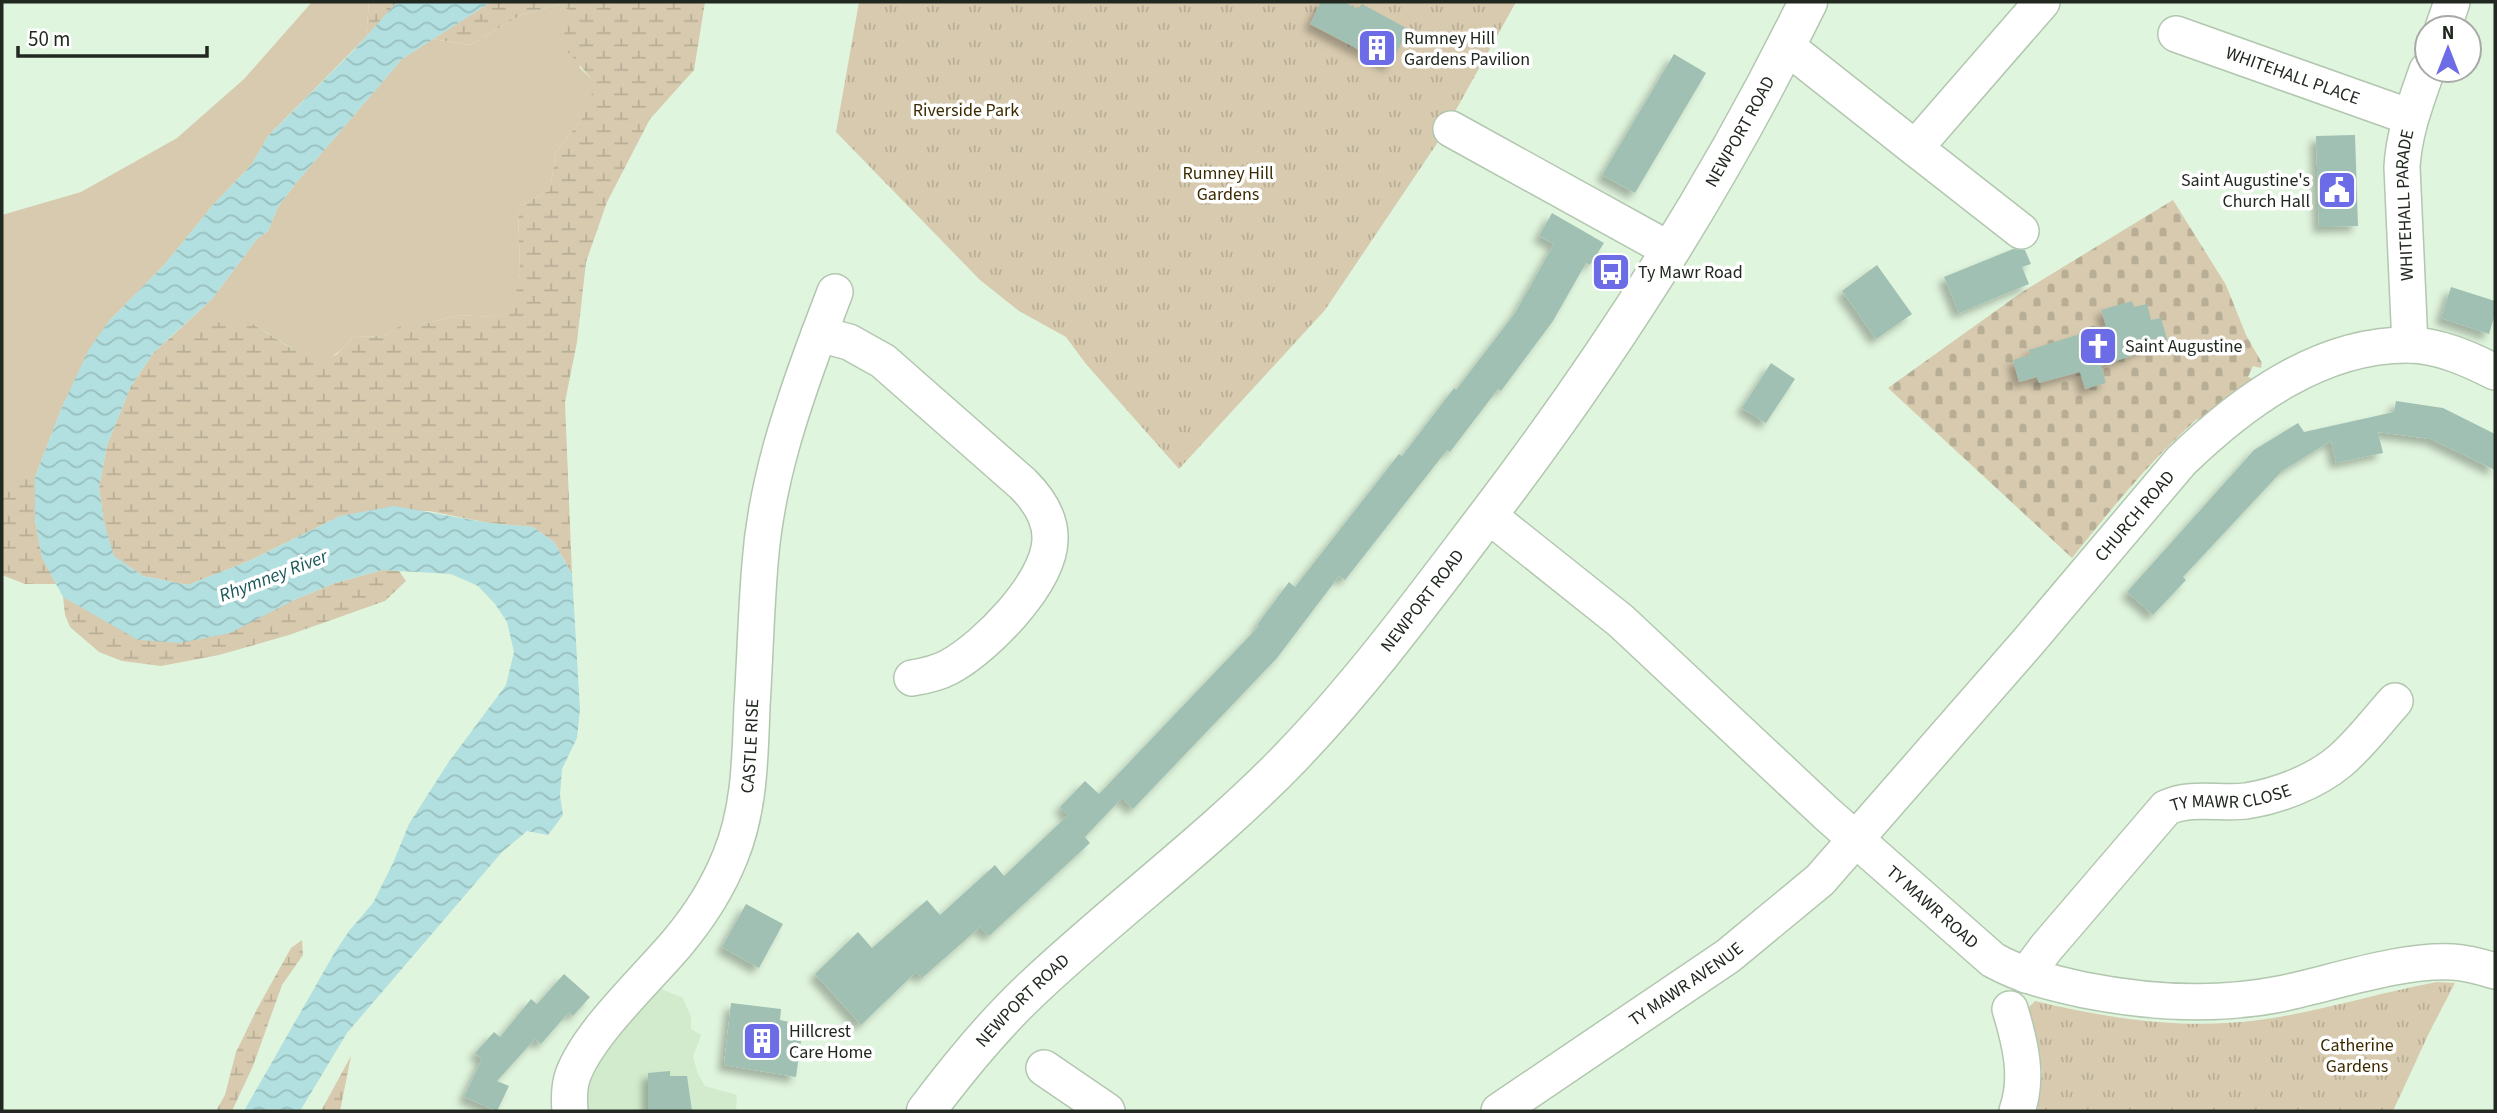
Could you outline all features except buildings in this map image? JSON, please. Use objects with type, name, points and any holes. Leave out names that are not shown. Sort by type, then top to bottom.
[{"type":"main road","name":"NEWPORT ROAD","points":[[926,1111],[966,1059],[1032,989],[1225,820],[1293,755],[1415,613],[1574,398],[1670,250],[1736,138],[1808,2]]},
{"type":"street","points":[[1915,148],[2042,2]]},
{"type":"street","name":"WHITEHALL PLACE","points":[[2176,34],[2410,117]]},
{"type":"street","points":[[1786,46],[2021,232]]},
{"type":"street","name":"WHITEHALL PARADE","points":[[2410,345],[2403,145],[2422,84]]},
{"type":"street","points":[[1451,129],[1670,250]]},
{"type":"street","name":"CASTLE RISE","points":[[570,1111],[572,1078],[580,1059],[699,914],[739,835],[749,771],[757,602],[765,513],[787,426],[835,292]]},
{"type":"street","points":[[820,334],[849,342],[883,361],[1023,484],[1038,500],[1047,520],[1051,539],[1047,563],[1026,596],[978,647],[948,668],[912,678]]},
{"type":"street","name":"CHURCH ROAD","points":[[1857,840],[2181,461],[2208,435],[2254,399],[2284,380],[2311,368],[2366,350],[2410,345],[2491,359]]},
{"type":"street","name":"TY MAWR ROAD","points":[[1488,515],[1621,621],[1857,840],[1993,960],[2026,975],[2117,996],[2185,1003],[2246,1000],[2404,966],[2437,962],[2454,962],[2495,971]]},
{"type":"street","name":"TY MAWR CLOSE","points":[[2026,975],[2166,808],[2178,802],[2246,801],[2271,796],[2300,785],[2343,759],[2395,701]]},
{"type":"street","name":"TY MAWR AVENUE","points":[[1499,1111],[1737,949],[1807,893],[1857,840]]},
{"type":"street","points":[[2010,1009],[2022,1054],[2023,1078],[2017,1111]]},
{"type":"street","points":[[1044,1068],[1107,1111]]},
{"type":"shaded area","points":[[659,988],[683,998],[691,1017],[691,1029],[701,1035],[693,1057],[698,1074],[705,1086],[737,1095],[736,1111],[585,1111],[589,1082],[604,1053]]},
{"type":"green space","points":[[312,2],[369,2],[366,37],[268,136],[252,164],[213,205],[165,264],[109,321],[62,407],[35,477],[2,479],[2,215],[81,192],[177,138],[244,79]]},
{"type":"green space","points":[[369,2],[397,2],[366,37]]},
{"type":"green space","points":[[491,2],[705,2],[694,70],[650,119],[607,202],[586,262],[577,342],[565,402],[572,574],[554,542],[533,527],[489,523],[429,511],[340,516],[249,561],[188,585],[143,576],[113,556],[104,523],[99,488],[107,445],[131,386],[154,352],[171,337],[208,322],[253,324],[289,347],[321,359],[336,355],[353,337],[384,336],[410,320],[428,323],[459,315],[489,317],[512,312],[520,274],[518,207],[550,190],[556,152],[581,120],[596,84],[562,45],[569,11],[561,4],[521,15],[470,45],[433,39]]},
{"type":"green space","name":"Rumney Hill Gardens","points":[[859,2],[1516,2],[1438,142],[1325,310],[1179,469],[1086,364],[1066,337],[1019,311],[980,280],[836,132]]},
{"type":"green space","points":[[561,4],[569,11],[580,68],[597,84],[581,120],[556,152],[550,190],[518,207],[520,274],[513,312],[489,317],[459,315],[428,323],[410,321],[384,336],[353,337],[336,354],[322,359],[297,351],[253,324],[171,337],[212,299],[257,239],[268,231],[278,207],[296,183],[402,59],[433,39],[470,45],[521,15]]},
{"type":"green space","points":[[2173,200],[2226,285],[2246,335],[2262,363],[2261,368],[2253,366],[2248,377],[2253,379],[2197,419],[2163,452],[2116,503],[2072,558],[1888,388],[2022,292]]},
{"type":"green space","points":[[35,477],[35,520],[42,557],[56,584],[25,584],[2,575],[2,479]]},
{"type":"green space","points":[[382,570],[399,571],[406,581],[385,601],[289,635],[219,655],[161,666],[122,661],[99,652],[70,627],[65,615],[63,597],[89,611],[294,600],[335,583]]},
{"type":"green space","points":[[302,940],[303,955],[282,985],[253,1066],[232,1111],[216,1111],[225,1095],[236,1052],[257,1009],[291,948]]},
{"type":"green space","name":"Catherine Gardens","points":[[2437,982],[2455,983],[2393,1111],[2037,1111],[2042,1071],[2027,1009],[2035,1001],[2118,1018],[2174,1023],[2231,1023],[2304,1012]]},
{"type":"green space","points":[[351,1056],[340,1111],[321,1111]]},
{"type":"water","name":"Rhymney River","points":[[397,2],[491,2],[402,59],[296,183],[278,207],[268,231],[257,239],[212,299],[154,352],[131,386],[107,445],[99,488],[104,523],[114,556],[143,576],[188,585],[249,561],[340,516],[394,506],[489,523],[533,527],[554,542],[572,574],[580,709],[577,738],[562,769],[560,795],[563,815],[548,835],[527,831],[502,852],[347,1033],[300,1111],[244,1111],[335,952],[373,903],[409,824],[448,763],[506,685],[514,652],[507,622],[478,586],[451,574],[382,570],[335,583],[294,600],[230,633],[180,643],[138,640],[63,597],[42,558],[35,520],[35,477],[62,407],[89,349],[109,321],[165,264],[213,205],[252,164],[268,136],[354,50]]},
{"type":"place","name":"Rumney Hill Gardens Pavilion","points":[[1377,48]]},
{"type":"place","name":"Saint Augustine's Church Hall","points":[[2337,190]]},
{"type":"place","name":"Ty Mawr Road","points":[[1611,272]]},
{"type":"place","name":"Saint Augustine","points":[[2098,346]]},
{"type":"place","name":"Hillcrest Care Home","points":[[762,1041]]},
{"type":"park label","name":"Riverside Park","points":[[966,110]]}]
